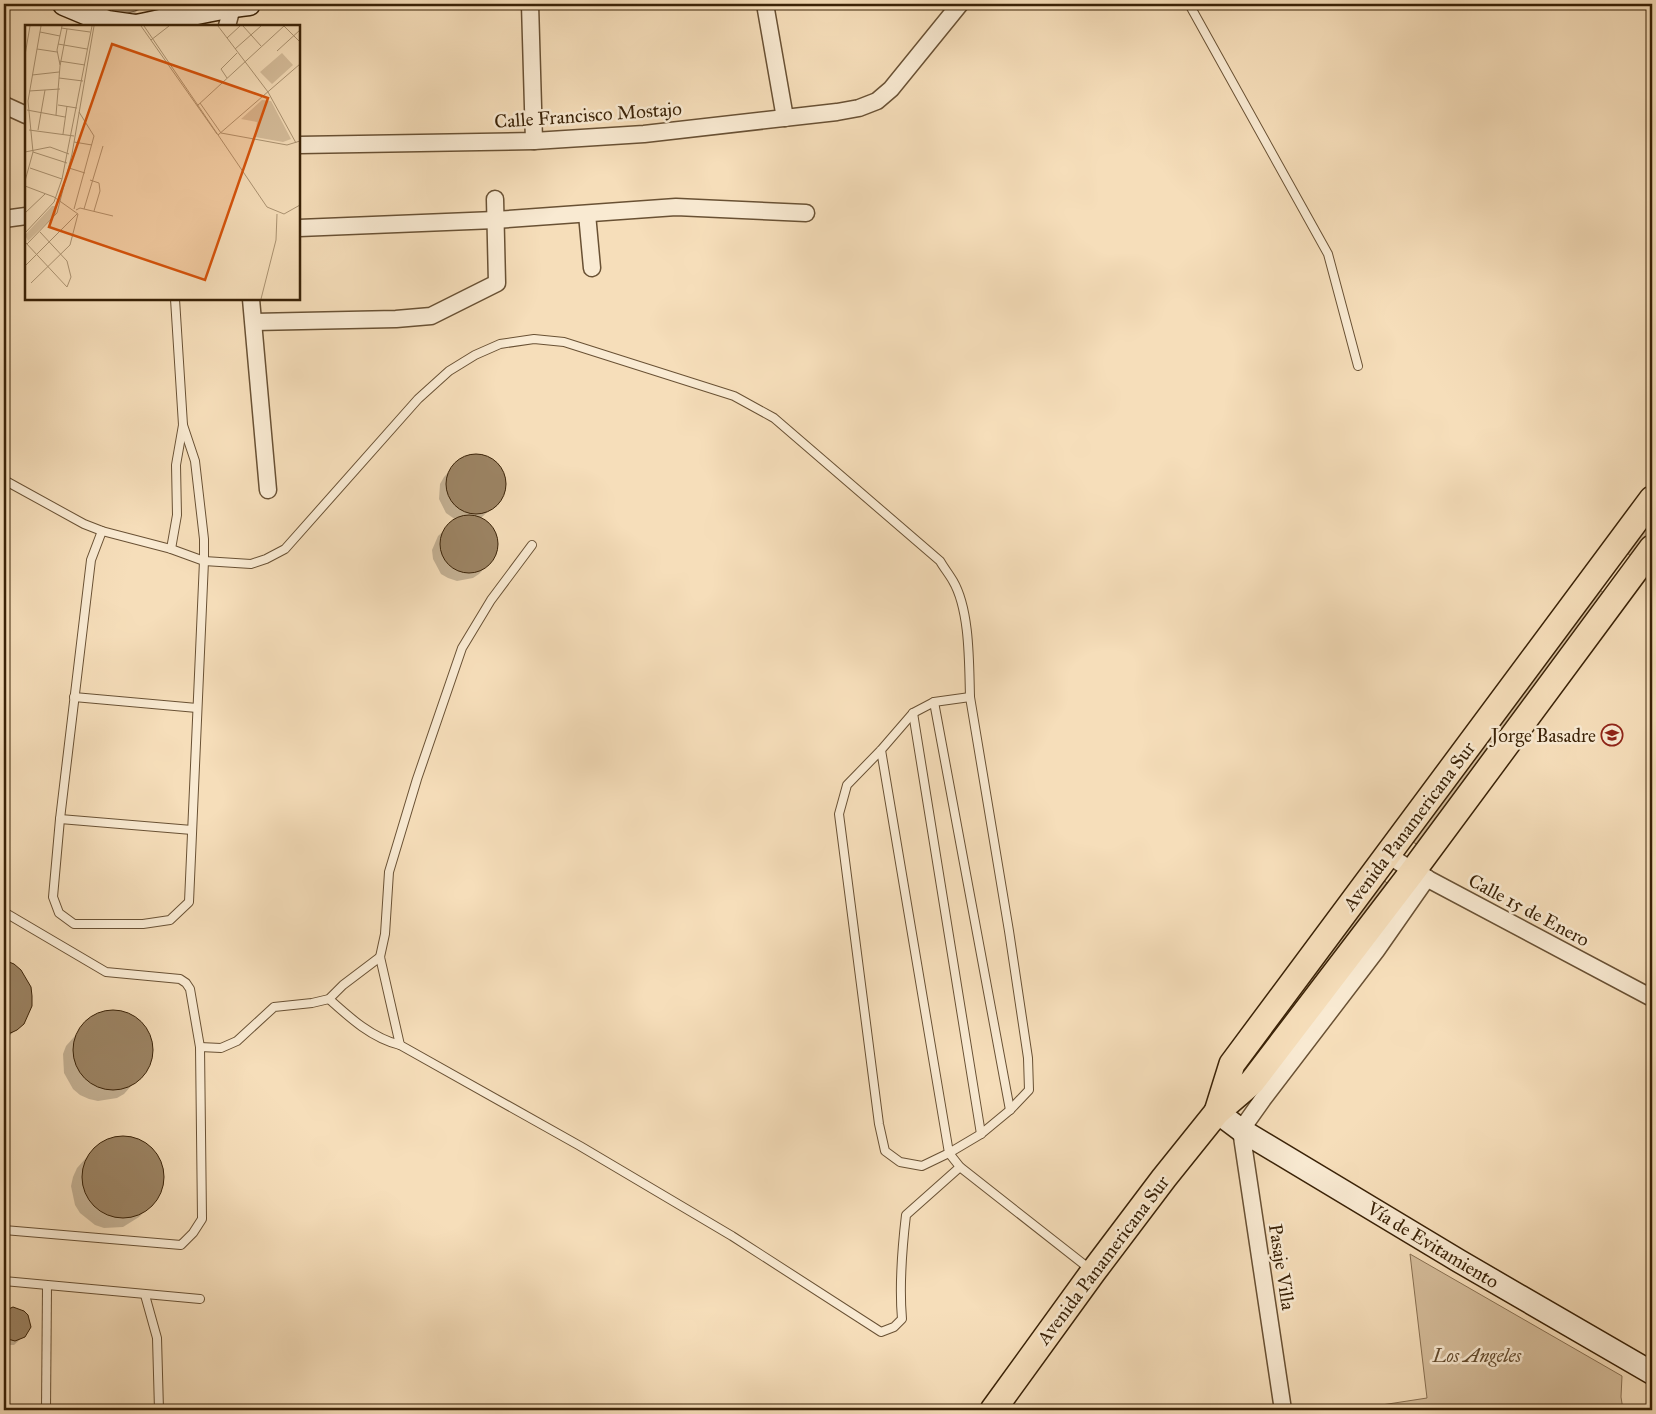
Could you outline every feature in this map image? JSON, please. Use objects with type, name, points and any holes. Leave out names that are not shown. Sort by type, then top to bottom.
[{"type":"main road","points":[[64,4],[107,22],[129,25]]},
{"type":"main road","points":[[141,25],[200,11],[235,10]]},
{"type":"main road","name":"Avenida Panamericana Sur","points":[[1217,1112],[1232,1064],[1652,499]]},
{"type":"main road","name":"Avenida Panamericana Sur","points":[[993,1410],[1164,1178],[1217,1112],[1252,1082],[1420,875],[1652,548]]},
{"type":"main road","name":"Vía de Evitamiento","points":[[1217,1112],[1241,1130],[1468,1266],[1652,1373]]},
{"type":"street","points":[[530,4],[534,141]]},
{"type":"street","points":[[765,4],[785,118]]},
{"type":"street","name":"Calle Francisco Mostajo","points":[[300,145],[534,141],[644,134],[859,108],[877,101],[891,89],[960,4]]},
{"type":"street","points":[[4,105],[25,115]]},
{"type":"street","points":[[254,322],[396,319],[430,316],[497,283],[495,199]]},
{"type":"street","points":[[300,228],[495,220],[676,207],[806,213]]},
{"type":"street","points":[[587,214],[592,268]]},
{"type":"street","points":[[4,219],[25,216]]},
{"type":"street","points":[[251,300],[268,490]]},
{"type":"street","name":"Calle 15 de Enero","points":[[1388,855],[1420,875],[1652,998]]},
{"type":"street","name":"Avenida Panamericana Sur","points":[[1241,1130],[1376,951],[1420,875]]},
{"type":"street","name":"Pasaje Villa","points":[[1241,1130],[1283,1410]]},
{"type":"lane","points":[[1189,4],[1328,254],[1358,366]]},
{"type":"lane","points":[[171,550],[177,515],[176,465],[183,425],[175,300]]},
{"type":"lane","points":[[4,480],[84,524],[102,531],[204,560],[251,564],[285,549],[418,399],[449,371],[475,355],[500,344],[534,339],[564,342],[734,396],[774,418],[940,561],[954,581],[964,608],[970,696],[1009,931],[1028,1058],[1029,1090],[1010,1110],[981,1134],[922,1166],[900,1162],[885,1151],[879,1124],[839,814],[847,785],[881,750],[912,713],[934,702],[970,696]]},
{"type":"lane","points":[[102,531],[91,560],[60,819],[53,897],[59,913],[74,924],[143,924],[170,920],[188,902],[204,538],[195,461],[183,425]]},
{"type":"lane","points":[[400,1045],[380,957],[385,934],[389,872],[417,779],[462,648],[491,600],[532,545]]},
{"type":"lane","points":[[74,696],[197,708]]},
{"type":"lane","points":[[934,702],[1010,1110]]},
{"type":"lane","points":[[912,713],[981,1134]]},
{"type":"lane","points":[[881,750],[949,1153],[960,1167],[1093,1272]]},
{"type":"lane","points":[[60,819],[192,830]]},
{"type":"lane","points":[[4,912],[106,972],[180,979],[190,989],[200,1048],[202,1219],[193,1233],[181,1245],[4,1230]]},
{"type":"lane","points":[[200,1048],[221,1048],[237,1041],[274,1007],[312,1003],[329,999],[343,985],[380,957]]},
{"type":"lane","points":[[329,999],[356,1023],[390,1043],[400,1045],[580,1146],[723,1231],[881,1332],[894,1327],[902,1319],[900,1297],[902,1247],[906,1215],[960,1167]]},
{"type":"lane","points":[[4,1281],[200,1299]]},
{"type":"lane","points":[[46,1410],[47,1286]]},
{"type":"lane","points":[[145,1294],[157,1338],[159,1410]]},
{"type":"green space","points":[[99,4],[157,4],[122,15]]},
{"type":"green space","points":[[1652,517],[1652,534],[1635,559],[1627,553]]},
{"type":"green space","points":[[1599,589],[1607,596],[1423,848],[1413,842]]},
{"type":"green space","points":[[1382,879],[1391,886],[1252,1069],[1244,1064]]},
{"type":"green space","name":"Los Angeles","points":[[1410,1254],[1622,1376],[1621,1397],[1623,1410],[1349,1410],[1427,1398]]},
{"type":"building","points":[[123,4],[146,4],[136,10]]},
{"type":"building","points":[[476,454],[492,459],[497,463],[501,468],[506,484],[501,500],[497,505],[492,509],[476,514],[460,509],[455,505],[451,500],[446,484],[451,468],[455,463],[460,459]]},
{"type":"building","points":[[463,515],[475,515],[490,523],[498,538],[498,550],[490,565],[475,573],[463,573],[448,565],[440,550],[440,538],[448,523]]},
{"type":"building","points":[[4,960],[14,964],[21,970],[31,987],[32,1006],[24,1024],[17,1030],[4,1036]]},
{"type":"building","points":[[113,1010],[128,1013],[141,1022],[150,1035],[153,1050],[150,1065],[141,1078],[128,1087],[113,1090],[98,1087],[85,1078],[76,1065],[73,1050],[76,1035],[85,1022],[98,1013]]},
{"type":"building","points":[[123,1136],[139,1139],[152,1148],[161,1161],[164,1177],[161,1193],[152,1206],[139,1215],[123,1218],[107,1215],[94,1206],[85,1193],[82,1177],[85,1161],[94,1148],[107,1139]]},
{"type":"building","points":[[13,1307],[24,1311],[28,1315],[31,1327],[25,1337],[15,1341],[4,1338],[4,1311]]},
{"type":"building","points":[[4,1403],[8,1405],[14,1410],[4,1410]]},
{"type":"place","name":"Jorge Basadre","points":[[1612,735]]}]
